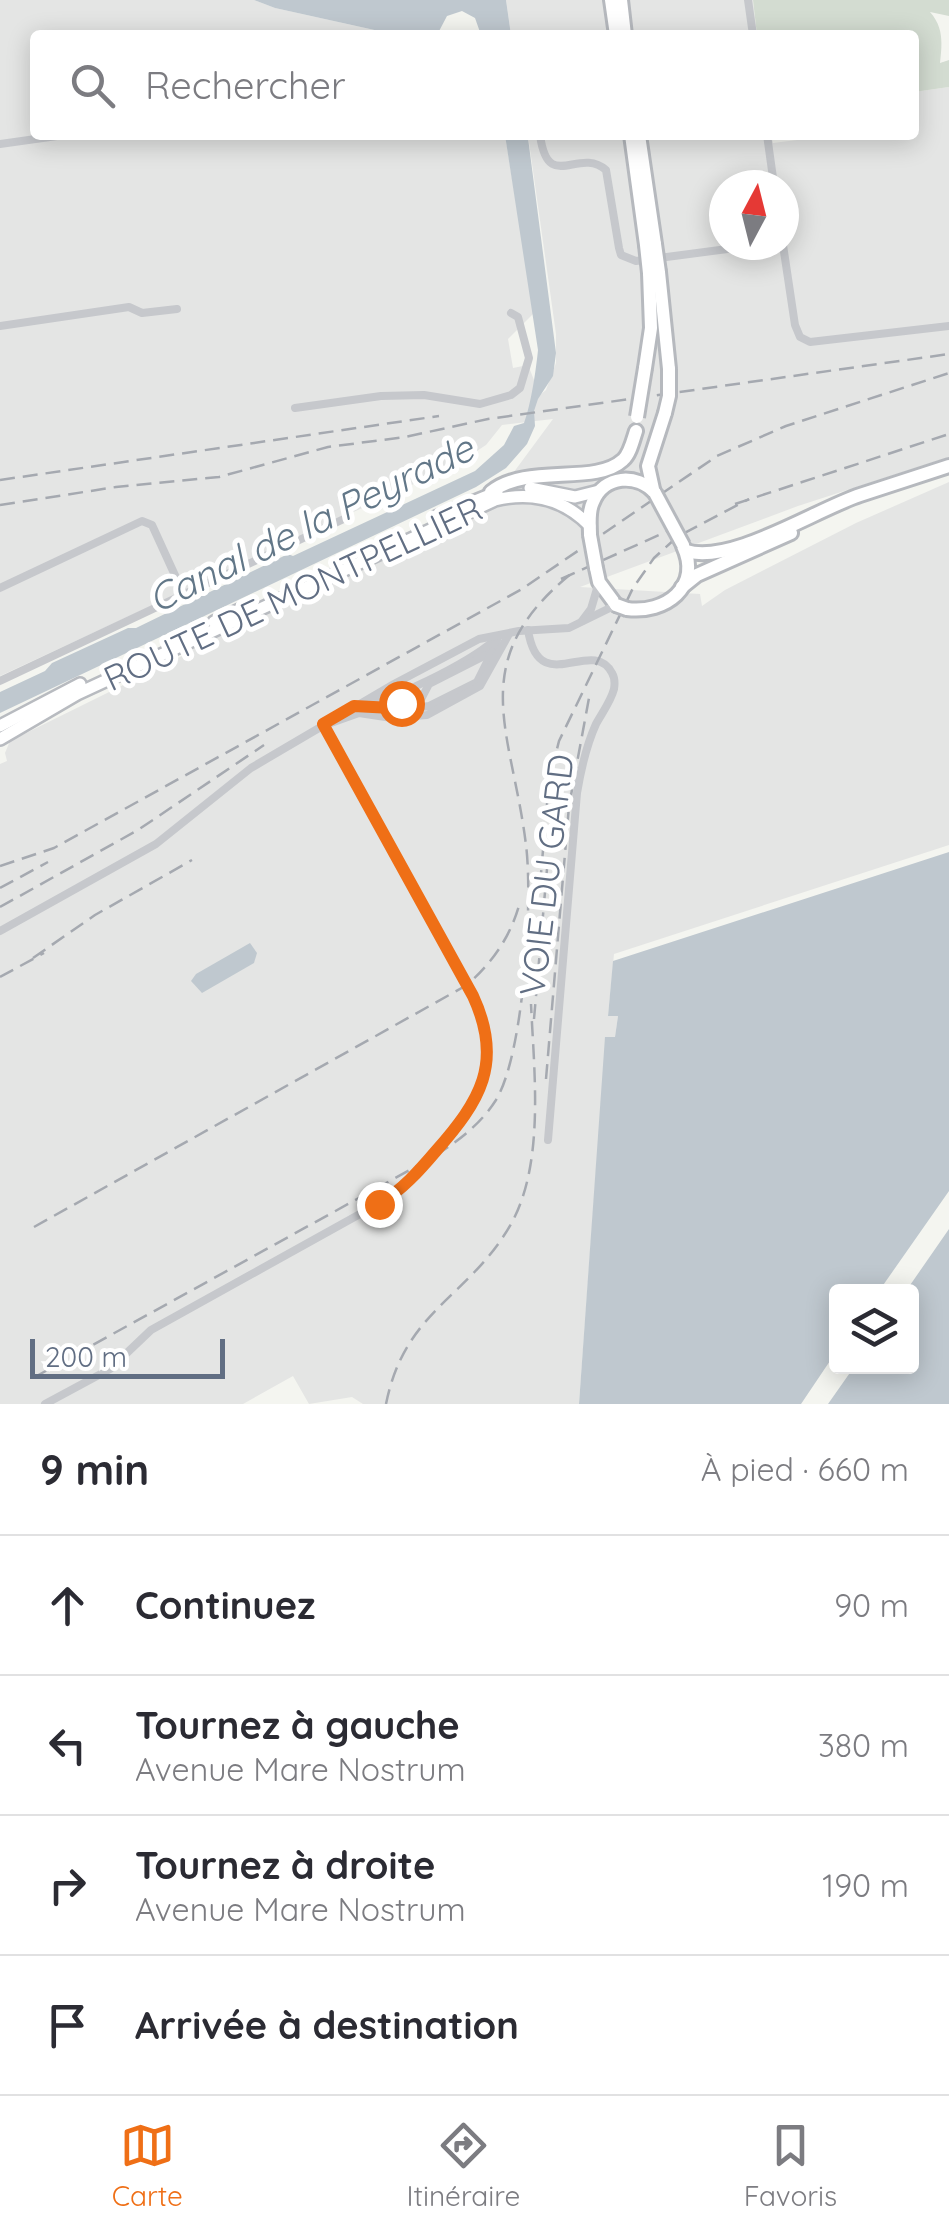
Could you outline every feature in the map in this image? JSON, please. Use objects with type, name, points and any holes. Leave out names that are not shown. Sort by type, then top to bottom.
[{"type":"main road","points":[[614,30],[615,4]]},
{"type":"main road","points":[[615,4],[623,30]]},
{"type":"main road","points":[[631,140],[651,244]]},
{"type":"main road","points":[[640,140],[669,368],[669,396],[648,466],[654,490],[684,548],[686,576],[672,599],[656,609],[621,607],[597,575],[590,531],[592,503],[599,491],[618,479],[634,458],[654,273]]},
{"type":"main road","points":[[491,492],[530,476],[593,471],[614,465],[624,460],[637,424]]},
{"type":"main road","points":[[684,548],[706,554],[724,552],[882,488],[949,466]]},
{"type":"main road","points":[[618,479],[632,479],[654,490]]},
{"type":"main road","name":"ROUTE DE MONTPELLIER","points":[[0,726],[42,701],[491,492],[532,488],[575,497],[599,491]]},
{"type":"main road","points":[[682,586],[697,575],[882,488]]},
{"type":"main road","name":"ROUTE DE MONTPELLIER","points":[[0,739],[77,694],[495,500],[518,496],[544,498],[576,512],[590,531]]},
{"type":"street","points":[[748,0],[751,30]]},
{"type":"street","points":[[0,144],[30,140]]},
{"type":"street","points":[[540,140],[542,156],[555,166],[593,162],[606,170],[619,248],[628,259],[709,251]]},
{"type":"street","points":[[767,140],[772,170]]},
{"type":"street","points":[[785,260],[795,324],[800,336],[810,342],[949,326]]},
{"type":"street","points":[[0,326],[129,307],[142,313],[177,309]]},
{"type":"street","points":[[295,408],[382,396],[424,396],[480,404],[514,393],[520,388],[529,351],[518,316],[510,313]]},
{"type":"street","points":[[0,682],[348,517]]},
{"type":"street","points":[[0,588],[142,521],[152,525],[184,595]]},
{"type":"street","points":[[582,622],[591,609],[597,575]]},
{"type":"street","points":[[0,931],[156,844],[251,768],[323,724],[331,725],[365,701],[399,694],[484,649],[499,636],[568,628],[621,607]]},
{"type":"street","name":"VOIE DU GARD","points":[[528,630],[540,661],[548,665],[596,661],[607,666],[614,678],[613,692],[587,749],[577,793],[548,1140]]},
{"type":"street","points":[[354,710],[427,715],[480,686],[510,633]]},
{"type":"street","points":[[401,713],[429,706],[476,682],[499,636]]},
{"type":"street","points":[[401,713],[429,684],[492,652]]},
{"type":"street","points":[[45,1404],[110,1368],[151,1330],[388,1199],[466,1118],[480,1091],[486,1056],[480,1010],[323,724]]},
{"type":"shaded area","points":[[0,0],[254,0],[374,30],[30,30],[30,140],[506,140],[534,313],[508,339],[513,368],[528,365],[540,395],[546,390],[556,363],[556,334],[529,140],[919,140],[919,91],[949,87],[949,457],[798,506],[580,587],[700,594],[702,606],[725,590],[856,523],[949,482],[949,845],[614,954],[608,1016],[618,1016],[615,1038],[607,1042],[604,1063],[579,1404],[363,1404],[352,1397],[309,1404],[293,1376],[243,1404],[0,1404],[0,764],[7,761],[5,753],[10,741],[203,642],[486,510],[553,419],[502,425],[486,445],[457,464],[0,676]]},
{"type":"shaded area","points":[[254,0],[506,0],[510,30],[479,30],[475,18],[462,11],[447,16],[440,30],[374,30]]},
{"type":"shaded area","points":[[506,0],[753,0],[756,30],[510,30]]},
{"type":"shaded area","points":[[753,0],[949,0],[949,16],[930,12],[940,30],[940,63],[949,60],[949,87],[919,91],[919,30],[756,30]]},
{"type":"shaded area","points":[[506,140],[528,140],[556,353],[553,376],[534,411],[535,426],[527,444],[506,468],[476,487],[0,713],[0,692],[45,671],[52,663],[475,471],[504,445],[514,426],[524,423],[538,350]]},
{"type":"shaded area","points":[[949,852],[949,1191],[884,1284],[829,1284],[829,1362],[801,1404],[579,1404],[605,1037],[615,1037],[618,1016],[608,1016],[613,961]]},
{"type":"shaded area","points":[[250,943],[257,953],[254,963],[202,993],[191,981],[196,974]]},
{"type":"shaded area","points":[[949,1229],[949,1404],[828,1404],[849,1374],[919,1374],[919,1284],[911,1284]]},
{"type":"railway","points":[[0,505],[116,487],[219,477],[328,447],[405,437],[488,419],[949,354]]},
{"type":"railway","points":[[0,866],[54,848],[522,589],[717,456],[786,426],[949,373]]},
{"type":"railway","points":[[0,480],[439,416]]},
{"type":"railway","points":[[735,504],[949,434]]},
{"type":"railway","points":[[540,885],[549,781],[559,741],[633,588],[654,558],[677,537],[749,499]]},
{"type":"railway","points":[[561,579],[679,526]]},
{"type":"railway","points":[[33,1378],[435,1156],[468,1131],[496,1100],[506,1078],[520,1014],[528,902],[526,845],[506,732],[506,667],[517,636],[538,605],[572,573]]},
{"type":"railway","points":[[546,1079],[569,806],[589,698]]},
{"type":"railway","points":[[0,907],[138,830],[264,745]]},
{"type":"railway","points":[[33,958],[95,915],[192,860]]},
{"type":"railway","points":[[0,888],[48,862]]},
{"type":"railway","points":[[534,1019],[547,869]]},
{"type":"railway","points":[[34,1227],[467,985],[500,948],[520,902]]},
{"type":"railway","points":[[0,977],[44,953]]},
{"type":"railway","points":[[386,1404],[408,1346],[494,1249],[522,1200],[535,1117],[531,1004]]},
{"type":"route","points":[[379,1204],[411,1179],[466,1118],[480,1091],[486,1056],[480,1010],[323,724],[354,706],[392,708],[401,703]]},
{"type":"water label","name":"Canal de la Peyrade","points":[[311,524]]}]
